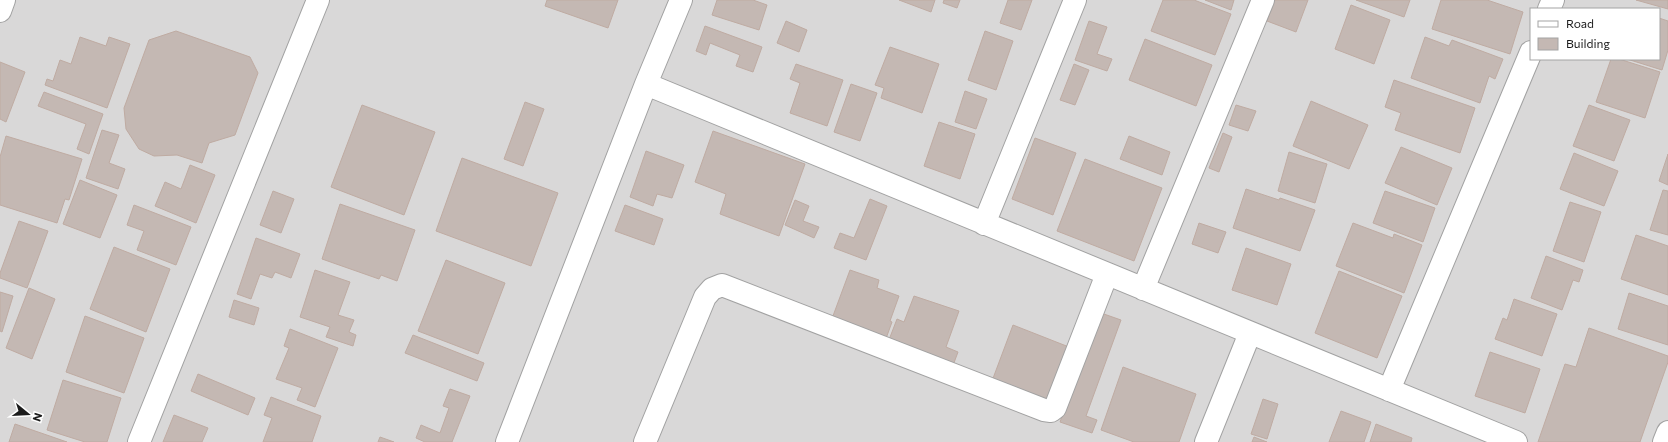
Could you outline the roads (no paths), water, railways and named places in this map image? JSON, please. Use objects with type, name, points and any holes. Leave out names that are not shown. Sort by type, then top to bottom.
[{"type":"street","points":[[0,11],[4,0]]},
{"type":"street","points":[[139,442],[318,0]]},
{"type":"street","points":[[507,442],[646,84],[681,0]]},
{"type":"street","points":[[984,224],[1075,0]]},
{"type":"street","points":[[1143,289],[1263,0]]},
{"type":"street","points":[[1389,390],[1530,54]]},
{"type":"street","points":[[646,84],[1515,442]]},
{"type":"street","points":[[645,442],[706,297],[712,289],[722,285],[1044,410],[1051,411],[1056,408],[1107,274]]},
{"type":"street","points":[[1206,442],[1250,333]]},
{"type":"street","points":[[1664,442],[1668,432]]}]
